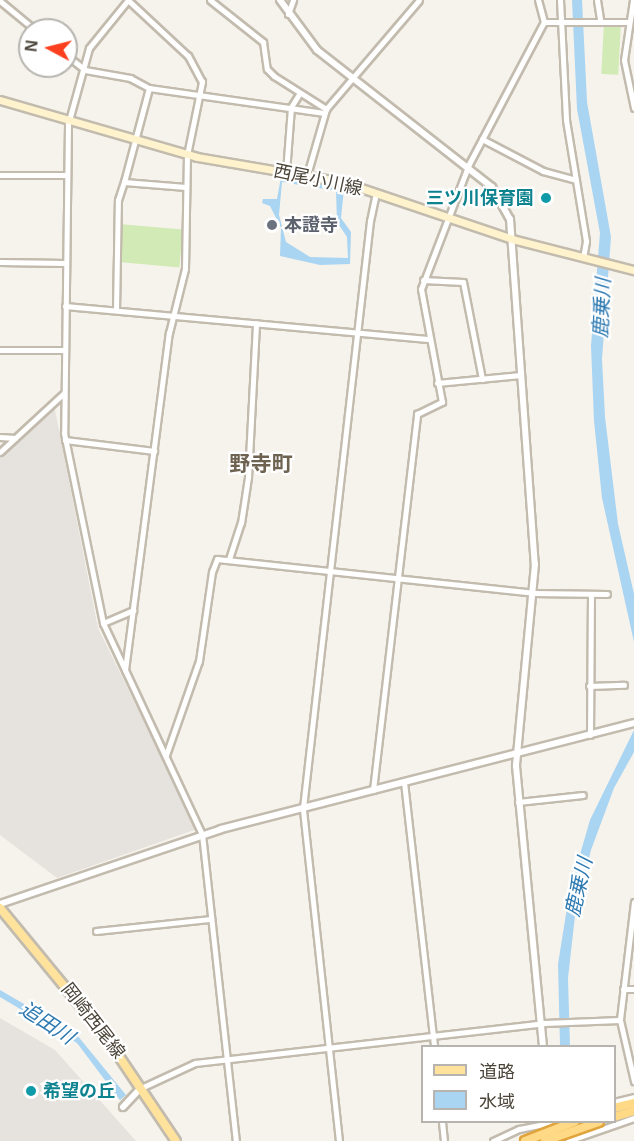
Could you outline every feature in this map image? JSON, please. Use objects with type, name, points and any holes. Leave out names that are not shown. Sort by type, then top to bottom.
[{"type":"highway","points":[[616,1108],[634,1103]]},
{"type":"highway","points":[[616,1117],[634,1111]]},
{"type":"highway","points":[[525,1141],[571,1123]]},
{"type":"highway","points":[[545,1141],[598,1126]]},
{"type":"main road","name":"西尾小川線","points":[[0,100],[187,155],[307,176],[376,193],[512,240],[634,270]]},
{"type":"main road","name":"岡崎西尾線","points":[[0,906],[91,1017],[176,1141]]},
{"type":"street","points":[[125,671],[172,314],[185,269],[187,155],[202,82],[188,56],[128,0],[91,44],[68,120],[64,350],[65,440],[103,622],[125,671],[166,755],[202,834],[236,1141]]},
{"type":"street","points":[[210,0],[263,42],[267,69],[325,111]]},
{"type":"street","points":[[280,0],[288,16],[317,50],[467,169],[502,200],[510,219],[534,548],[533,593],[515,753],[518,802],[543,1023],[543,1045]]},
{"type":"street","points":[[288,16],[293,0]]},
{"type":"street","points":[[307,176],[325,111],[419,0]]},
{"type":"street","points":[[373,790],[417,414],[441,404],[427,339],[421,291],[423,280],[467,169],[544,22],[538,0]]},
{"type":"street","points":[[560,0],[566,120],[586,241],[585,258]]},
{"type":"street","points":[[597,0],[597,20]]},
{"type":"street","points":[[633,0],[628,22],[625,79],[634,108]]},
{"type":"street","points":[[0,2],[20,18]]},
{"type":"street","points":[[544,22],[597,20],[628,22]]},
{"type":"street","points":[[78,65],[83,69],[130,78],[149,88],[325,111]]},
{"type":"street","points":[[625,79],[634,84]]},
{"type":"street","points":[[116,310],[118,200],[149,88]]},
{"type":"street","points":[[286,172],[291,107],[299,94]]},
{"type":"street","points":[[482,140],[543,171],[576,180]]},
{"type":"street","points":[[0,175],[66,175]]},
{"type":"street","points":[[124,182],[186,188]]},
{"type":"street","points":[[339,1141],[303,808],[332,571],[370,221],[376,193]]},
{"type":"street","points":[[0,262],[65,263]]},
{"type":"street","points":[[423,280],[463,282],[482,379]]},
{"type":"street","points":[[65,306],[427,339]]},
{"type":"street","points":[[229,559],[241,523],[248,477],[256,323]]},
{"type":"street","points":[[0,350],[64,350]]},
{"type":"street","points":[[437,383],[521,375]]},
{"type":"street","points":[[0,452],[64,393]]},
{"type":"street","points":[[0,437],[15,438]]},
{"type":"street","points":[[65,440],[154,451]]},
{"type":"street","points":[[166,755],[200,661],[214,562],[229,559],[533,593],[607,594]]},
{"type":"street","points":[[590,735],[591,594]]},
{"type":"street","points":[[103,622],[133,610]]},
{"type":"street","points":[[589,686],[624,685]]},
{"type":"street","points":[[0,906],[202,834],[634,723]]},
{"type":"street","points":[[404,782],[434,1045]]},
{"type":"street","points":[[518,802],[583,795]]},
{"type":"street","points":[[634,902],[620,1020],[634,1081]]},
{"type":"street","points":[[96,931],[211,918]]},
{"type":"street","points":[[623,989],[634,989]]},
{"type":"street","points":[[123,1107],[141,1088],[195,1063],[543,1023],[620,1020]]},
{"type":"street","points":[[616,1102],[634,1097]]},
{"type":"street","points":[[616,1122],[634,1118]]},
{"type":"street","points":[[442,1123],[444,1141]]},
{"type":"street","points":[[493,1141],[519,1130],[548,1123]]},
{"type":"street","points":[[552,1123],[553,1141]]},
{"type":"street","points":[[568,1141],[598,1126]]},
{"type":"shaded area","points":[[54,405],[98,628],[197,829],[57,878],[0,835],[0,456]]},
{"type":"shaded area","points":[[0,1018],[55,1050],[136,1141],[0,1141]]},
{"type":"green space","points":[[604,22],[621,23],[618,75],[601,74]]},
{"type":"green space","points":[[119,224],[183,230],[179,267],[116,262]]},
{"type":"water","name":"鹿乗川","points":[[572,0],[582,0],[587,102],[611,237],[602,359],[605,417],[618,524],[634,594],[634,642],[602,498],[594,421],[591,346],[600,233],[577,109]]},
{"type":"water","points":[[281,177],[301,180],[300,185],[282,182],[279,215],[286,242],[310,257],[348,258],[347,237],[337,222],[336,191],[312,187],[313,180],[344,189],[341,218],[351,232],[350,264],[320,265],[280,256],[281,228],[270,206],[262,203],[263,199],[277,199]]},
{"type":"water","name":"鹿乗川","points":[[634,730],[634,752],[614,788],[591,850],[575,916],[568,978],[570,1045],[560,1045],[558,964],[570,889],[590,820]]},
{"type":"water","name":"追田川","points":[[0,990],[77,1035],[126,1095],[120,1100],[77,1043],[0,997]]},
{"type":"place","name":"三ツ川保育園","points":[[546,198]]},
{"type":"place","name":"本證寺","points":[[272,225]]},
{"type":"place","name":"希望の丘","points":[[31,1091]]},
{"type":"district","name":"野寺町","points":[[261,464]]}]
